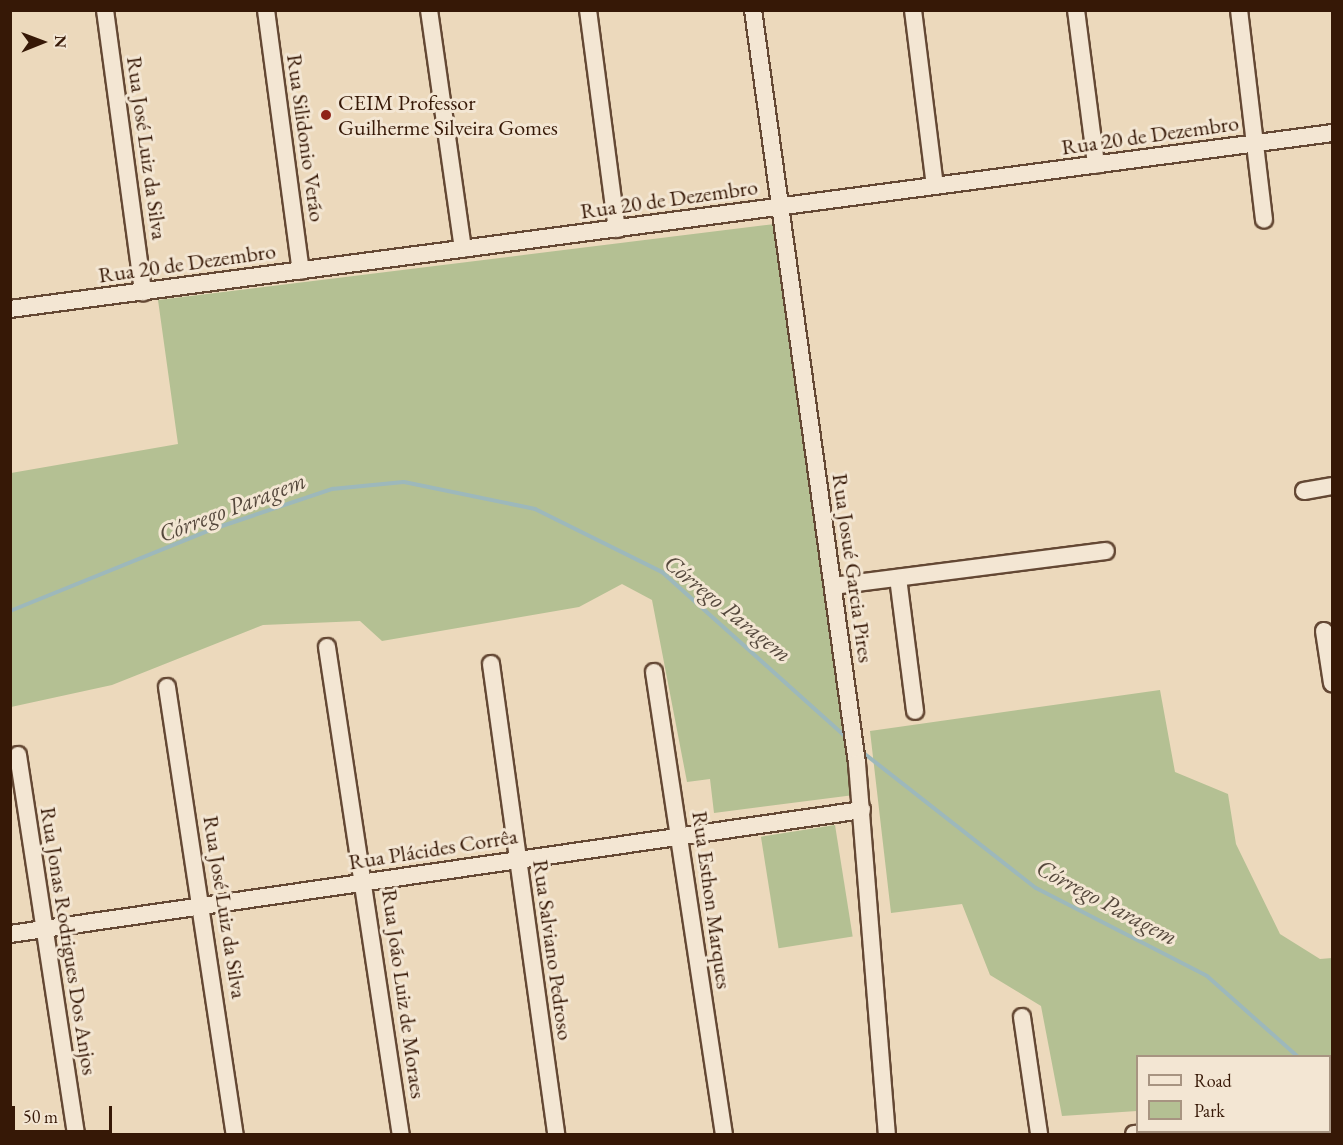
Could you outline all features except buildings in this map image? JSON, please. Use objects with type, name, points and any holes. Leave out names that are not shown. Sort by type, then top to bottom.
[{"type":"street","name":"Rua José Luiz da Silva","points":[[105,10],[143,292]]},
{"type":"street","name":"Rua Silidonio Verão","points":[[266,10],[301,271]]},
{"type":"street","points":[[429,10],[463,249]]},
{"type":"street","points":[[588,10],[617,228]]},
{"type":"street","name":"Rua Josué Garcia Pires","points":[[753,10],[858,763],[887,1134]]},
{"type":"street","points":[[913,10],[936,186]]},
{"type":"street","points":[[1076,10],[1096,165]]},
{"type":"street","points":[[1239,10],[1264,220]]},
{"type":"street","name":"Rua 20 de Dezembro","points":[[10,309],[1332,133]]},
{"type":"street","points":[[1304,491],[1332,486]]},
{"type":"street","points":[[833,586],[1106,551]]},
{"type":"street","points":[[898,578],[915,711]]},
{"type":"street","points":[[1324,631],[1332,683]]},
{"type":"street","name":"Rua João Luiz de Moraes","points":[[327,647],[366,882],[401,1134]]},
{"type":"street","name":"Rua Salviano Pedroso","points":[[491,664],[556,1134]]},
{"type":"street","name":"Rua Esthon Marques","points":[[654,672],[724,1134]]},
{"type":"street","name":"Rua José Luiz da Silva","points":[[167,687],[203,906],[236,1134]]},
{"type":"street","name":"Rua Jonas Rodrigues Dos Anjos","points":[[18,755],[47,929],[76,1134]]},
{"type":"street","name":"Rua Plácides Corrêa","points":[[10,934],[680,833],[862,810]]},
{"type":"street","points":[[1022,1017],[1039,1134]]},
{"type":"green space","points":[[775,224],[854,795],[714,813],[710,779],[687,782],[652,600],[622,584],[579,607],[382,641],[360,621],[263,625],[112,685],[11,707],[11,473],[178,444],[158,300]]},
{"type":"green space","points":[[1160,690],[1175,772],[1228,794],[1236,844],[1280,934],[1320,959],[1332,958],[1332,1096],[1331,1055],[1136,1055],[1136,1111],[1062,1116],[1041,1006],[990,975],[962,904],[891,913],[870,731]]},
{"type":"green space","points":[[835,825],[853,937],[779,948],[761,837]]},
{"type":"green space","points":[[1331,1131],[1332,1134],[1271,1134],[1331,1133]]},
{"type":"waterway","name":"Córrego Paragem","points":[[10,611],[213,529],[332,489],[404,482],[535,509],[662,572],[847,738]]},
{"type":"waterway","name":"Córrego Paragem","points":[[861,751],[1036,888],[1207,976],[1296,1055]]},
{"type":"place","name":"CEIM Professor Guilherme Silveira Gomes","points":[[326,115]]}]
